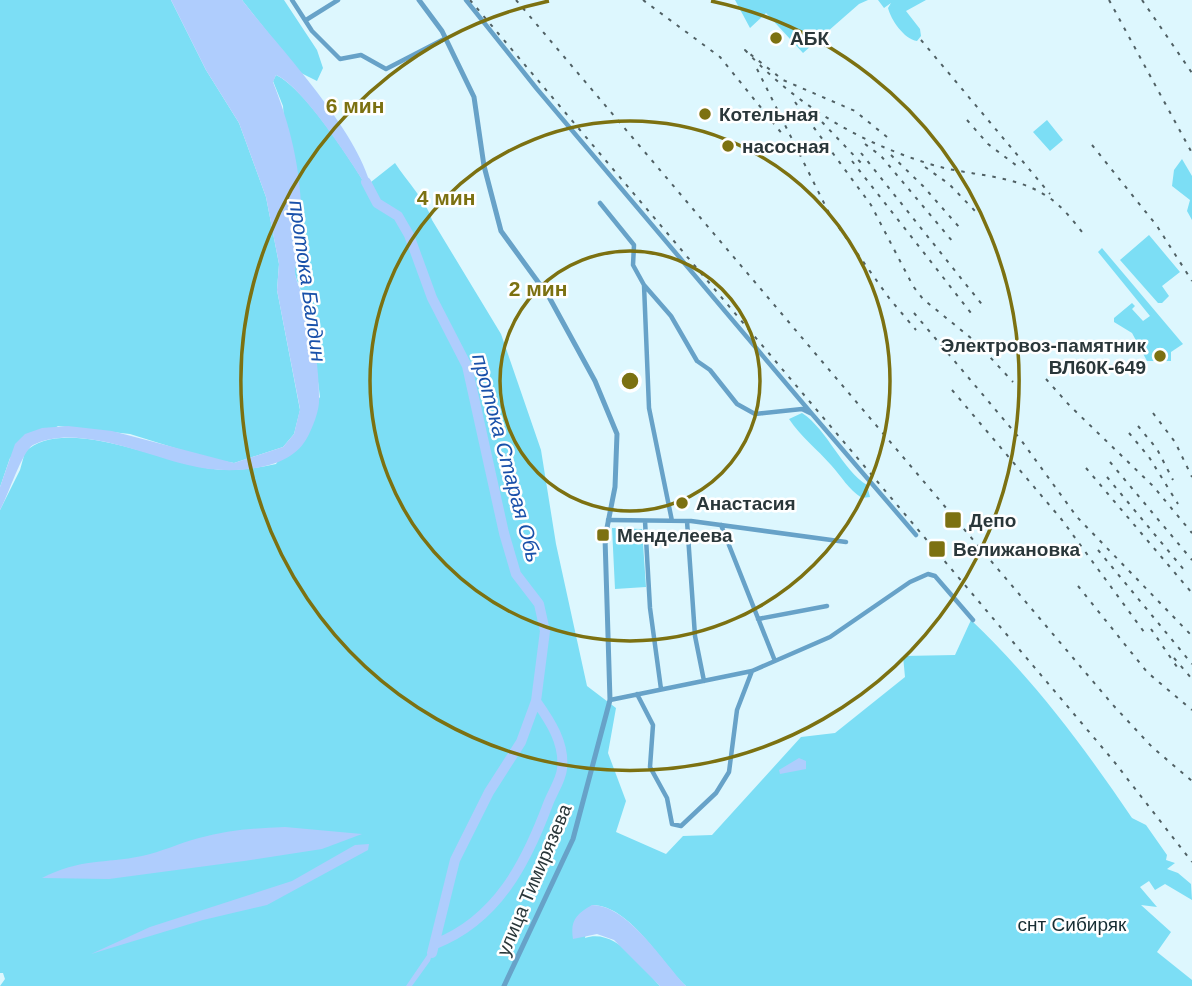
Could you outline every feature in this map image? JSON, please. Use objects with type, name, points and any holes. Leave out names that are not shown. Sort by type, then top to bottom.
[{"type":"street","points":[[292,0],[337,57],[361,55],[386,69],[446,38]]},
{"type":"street","points":[[306,20],[338,0]]},
{"type":"street","name":"улица Тимирязева","points":[[419,0],[446,38],[474,97],[484,166],[501,231],[550,297],[613,418],[618,460],[605,538],[610,700],[573,839],[504,986]]},
{"type":"street","points":[[466,0],[537,89],[916,536]]},
{"type":"street","points":[[600,203],[634,245],[633,265],[644,285],[671,316],[697,361],[710,370],[737,404],[755,414],[802,410],[812,414]]},
{"type":"street","points":[[644,285],[649,408],[672,521]]},
{"type":"street","points":[[608,520],[720,524],[846,542]]},
{"type":"street","points":[[645,521],[650,608],[661,689]]},
{"type":"street","points":[[687,521],[695,636],[704,681]]},
{"type":"street","points":[[720,524],[775,661]]},
{"type":"street","points":[[610,700],[752,671],[830,636],[910,582],[928,574],[935,576],[973,620]]},
{"type":"street","points":[[758,619],[827,606]]},
{"type":"street","points":[[637,694],[653,725],[650,767],[667,798],[672,824],[681,826],[716,793],[729,772],[737,710],[752,671]]},
{"type":"green space","points":[[0,0],[171,0],[206,70],[239,123],[266,197],[279,264],[277,290],[300,410],[294,434],[283,447],[234,463],[207,458],[130,434],[58,426],[10,458],[0,487]]},
{"type":"green space","points":[[242,0],[284,0],[317,50],[323,68],[317,81],[299,72]]},
{"type":"green space","points":[[735,0],[868,0],[859,4],[803,53],[766,13],[750,28]]},
{"type":"green space","points":[[878,0],[926,0],[906,11],[920,29],[921,36],[917,41],[907,37],[895,23],[888,8],[891,3],[884,8]]},
{"type":"green space","name":"снт Сибиряк","points":[[276,75],[301,95],[315,111],[372,195],[371,182],[395,163],[425,205],[501,334],[541,450],[556,544],[587,686],[616,708],[608,753],[626,801],[616,832],[666,854],[683,836],[712,835],[801,737],[835,733],[905,677],[903,656],[955,655],[971,620],[1016,666],[1057,714],[1132,818],[1146,825],[1167,855],[1166,860],[1175,863],[1167,869],[1178,873],[1191,884],[1192,900],[1165,884],[1155,890],[1149,881],[1140,887],[1157,907],[1141,905],[1171,932],[1157,952],[1192,980],[1192,986],[686,986],[632,925],[619,914],[592,905],[585,938],[607,938],[617,944],[636,959],[660,986],[0,986],[5,979],[3,973],[0,973],[0,510],[20,470],[25,452],[42,442],[63,438],[87,439],[206,468],[232,470],[258,467],[276,464],[320,397],[309,312],[295,275],[283,106],[273,81]]},
{"type":"green space","points":[[1047,120],[1063,140],[1050,151],[1033,132]]},
{"type":"green space","points":[[1182,159],[1192,176],[1192,220],[1187,211],[1190,200],[1172,186],[1174,170]]},
{"type":"green space","points":[[1149,235],[1180,272],[1162,286],[1169,296],[1162,303],[1158,303],[1120,260]]},
{"type":"green space","points":[[1102,248],[1183,344],[1171,352],[1171,361],[1147,361],[1132,333],[1114,322],[1114,318],[1132,303],[1135,306],[1132,309],[1143,321],[1150,316],[1098,252]]},
{"type":"green space","points":[[802,413],[819,429],[858,479],[867,485],[870,497],[862,498],[853,491],[789,419]]},
{"type":"green space","points":[[612,528],[642,529],[646,587],[615,589]]},
{"type":"shaded area","points":[[171,0],[242,0],[319,95],[355,148],[367,174],[373,197],[315,111],[288,83],[276,75],[273,82],[291,139],[298,176],[302,236],[295,272],[309,312],[314,343],[319,401],[315,419],[302,446],[291,456],[269,465],[243,470],[197,467],[90,439],[50,439],[29,449],[0,510],[0,487],[15,444],[25,434],[42,428],[68,426],[112,431],[234,463],[283,447],[294,434],[300,409],[277,290],[279,264],[266,197],[239,123],[206,70]]},
{"type":"shaded area","points":[[799,758],[806,761],[806,769],[780,774],[779,770]]},
{"type":"shaded area","points":[[285,827],[362,834],[322,849],[244,861],[109,879],[42,878],[69,867],[142,856],[210,835]]},
{"type":"shaded area","points":[[369,844],[368,850],[267,905],[203,920],[91,954],[150,927],[292,881],[355,845]]},
{"type":"shaded area","points":[[592,905],[605,907],[631,924],[686,986],[660,986],[614,940],[597,934],[573,939],[572,927],[575,919]]},
{"type":"shaded area","points":[[436,942],[430,961],[412,986],[406,986]]},
{"type":"waterway","name":"протока Старая Обь","points":[[366,182],[377,203],[398,216],[409,235],[432,298],[467,366],[504,533],[516,574],[539,604],[545,631],[536,701],[521,742],[489,792],[455,860],[432,953]]},
{"type":"waterway","name":"протока Старая Обь","points":[[435,944],[457,934],[476,920],[506,887],[530,847],[558,782],[562,759],[559,741],[536,701]]},
{"type":"railway","points":[[470,0],[1112,759],[1192,862]]},
{"type":"railway","points":[[516,0],[1113,705],[1152,747],[1192,781]]},
{"type":"railway","points":[[643,0],[720,57],[783,135]]},
{"type":"railway","points":[[1109,0],[1192,153]]},
{"type":"railway","points":[[1142,0],[1192,73]]},
{"type":"railway","points":[[921,40],[1050,194]]},
{"type":"railway","points":[[887,137],[855,111],[783,80],[745,50],[787,89],[855,134],[933,165],[1005,179],[1032,188],[1057,204],[1086,237]]},
{"type":"railway","points":[[757,69],[830,215],[889,298],[916,330]]},
{"type":"railway","points":[[795,102],[871,205],[913,286],[923,299],[977,343],[1013,382]]},
{"type":"railway","points":[[967,120],[988,144],[1021,169]]},
{"type":"railway","points":[[822,122],[863,165]]},
{"type":"railway","points":[[865,144],[881,156],[953,242]]},
{"type":"railway","points":[[1092,145],[1157,226],[1192,281]]},
{"type":"railway","points":[[861,153],[984,307]]},
{"type":"railway","points":[[891,155],[959,227]]},
{"type":"railway","points":[[852,161],[971,313]]},
{"type":"railway","points":[[925,167],[949,184],[977,213]]},
{"type":"railway","points":[[914,313],[1021,440],[1077,517],[1192,636]]},
{"type":"railway","points":[[1046,379],[1070,406],[1153,486],[1192,533]]},
{"type":"railway","points":[[952,390],[1062,520],[1147,636]]},
{"type":"railway","points":[[1153,413],[1175,442],[1192,477]]},
{"type":"railway","points":[[1138,426],[1157,449],[1173,480]]},
{"type":"railway","points":[[1129,433],[1149,457],[1178,504]]},
{"type":"railway","points":[[1110,462],[1192,560]]},
{"type":"railway","points":[[1086,468],[1192,593]]},
{"type":"railway","points":[[1107,477],[1185,571]]},
{"type":"railway","points":[[1098,550],[1192,664]]},
{"type":"railway","points":[[1078,586],[1147,672],[1192,710]]},
{"type":"railway","points":[[1151,629],[1177,667]]},
{"type":"railway","points":[[1174,658],[1192,679]]},
{"type":"place","name":"АБК","points":[[776,38]]},
{"type":"place","name":"Котельная","points":[[705,114]]},
{"type":"place","name":"насосная","points":[[728,146]]},
{"type":"place","name":"Электровоз-памятник ВЛ60К-649","points":[[1160,356]]},
{"type":"place","name":"Анастасия","points":[[682,503]]},
{"type":"place","name":"Депо","points":[[953,520]]},
{"type":"place","name":"Менделеева","points":[[603,535]]},
{"type":"place","name":"Велижановка","points":[[937,549]]},
{"type":"water label","name":"протока Балдин","points":[[308,281]]}]
